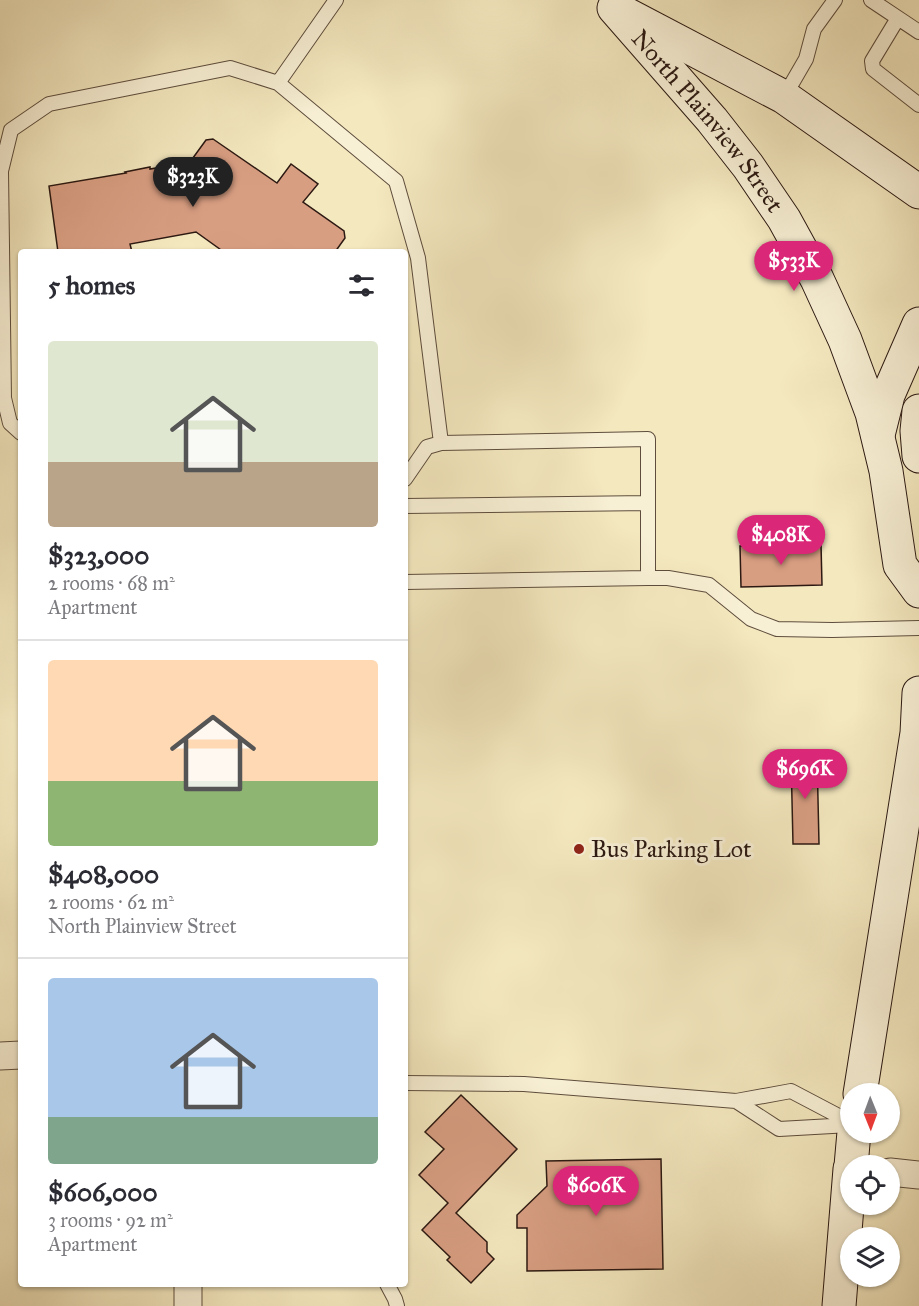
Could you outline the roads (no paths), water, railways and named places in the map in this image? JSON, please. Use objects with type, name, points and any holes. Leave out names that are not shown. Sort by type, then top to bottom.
[{"type":"main road","points":[[608,4],[784,97],[919,192]]},
{"type":"main road","name":"North Plainview Street","points":[[608,4],[712,120],[748,166],[784,219],[817,279],[845,340],[872,413],[886,471],[900,565],[919,591]]},
{"type":"main road","name":"North Plainview Street","points":[[878,437],[888,395],[919,324]]},
{"type":"main road","points":[[919,411],[917,431],[919,456]]},
{"type":"main road","points":[[862,1083],[913,792],[919,693]]},
{"type":"main road","points":[[839,1306],[847,1215]]},
{"type":"street","points":[[0,1056],[18,1055]]},
{"type":"street","points":[[900,1173],[919,1175]]},
{"type":"street","points":[[188,1287],[188,1306]]},
{"type":"lane","points":[[278,83],[336,0]]},
{"type":"lane","points":[[784,97],[806,59],[814,29],[835,0]]},
{"type":"lane","points":[[871,0],[919,32]]},
{"type":"lane","points":[[898,18],[872,61],[873,69],[919,105]]},
{"type":"lane","points":[[18,431],[10,423],[4,398],[2,171],[11,130],[49,104],[230,68],[278,83],[396,181],[418,258],[441,443]]},
{"type":"lane","points":[[408,475],[427,447],[441,443],[648,439],[648,578]]},
{"type":"lane","points":[[408,506],[648,503]]},
{"type":"lane","points":[[408,582],[668,578],[709,585],[751,619],[777,629],[919,628]]},
{"type":"lane","points":[[408,1083],[524,1084],[736,1101],[791,1091],[840,1118]]},
{"type":"lane","points":[[736,1101],[779,1129],[840,1124]]},
{"type":"lane","points":[[389,1287],[397,1306]]},
{"type":"place","name":"Bus Parking Lot","points":[[579,849]]}]
